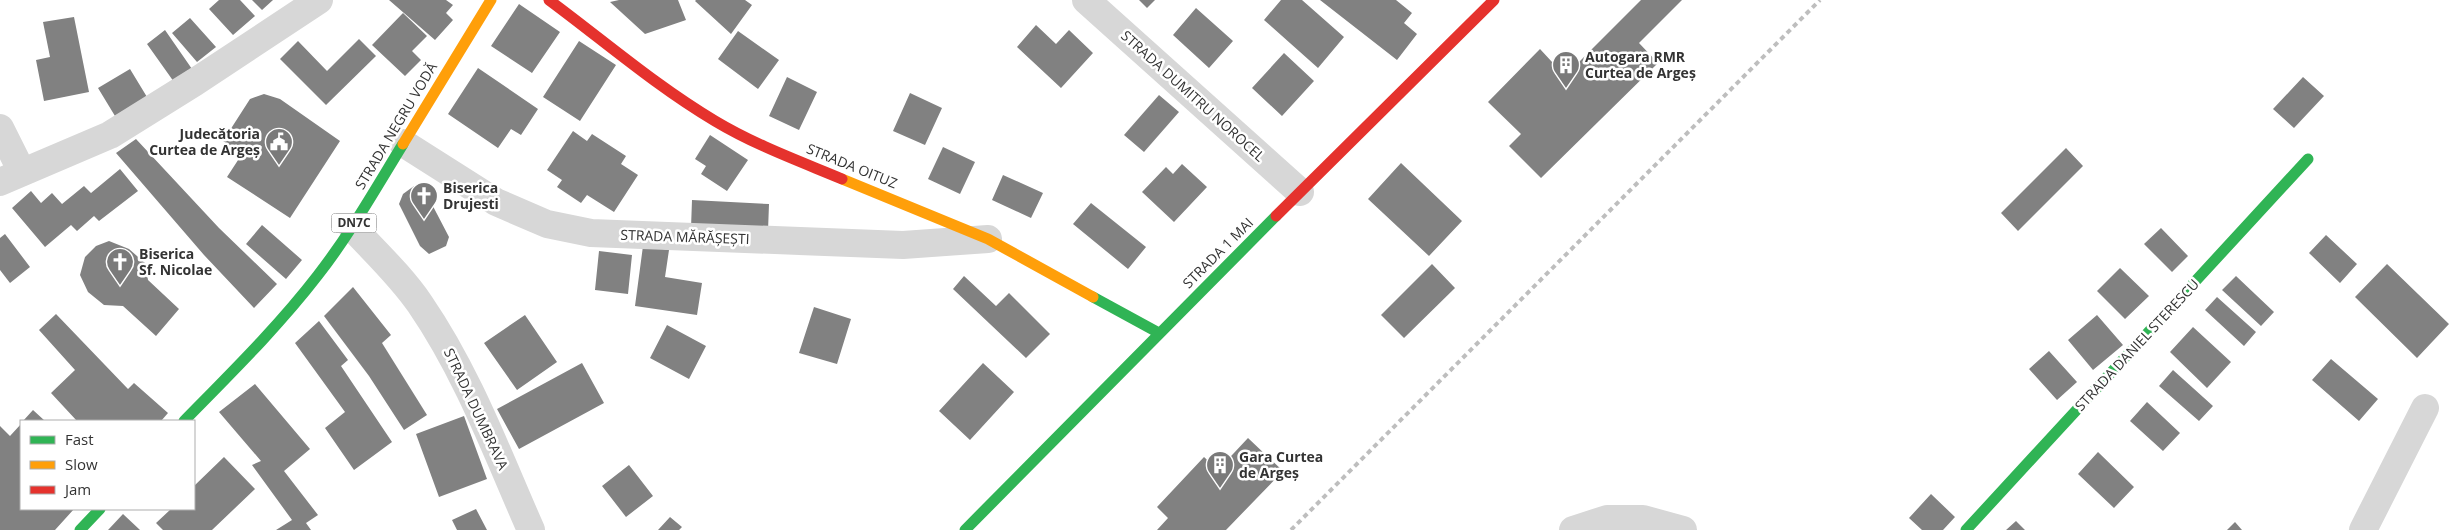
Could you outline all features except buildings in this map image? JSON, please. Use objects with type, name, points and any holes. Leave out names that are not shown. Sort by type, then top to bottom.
[{"type":"main road","name":"STRADA NEGRU VODĂ","points":[[185,420],[266,337],[318,276],[352,227],[490,0]]},
{"type":"main road","name":"STRADA OITUZ","points":[[549,0],[686,102],[758,144],[988,239],[1159,333]]},
{"type":"main road","name":"STRADA 1 MAI","points":[[965,530],[1159,333],[1494,0]]},
{"type":"main road","name":"STRADA DANIEL STERESCU","points":[[1966,530],[2308,160]]},
{"type":"main road","points":[[80,530],[99,510]]},
{"type":"street","points":[[0,128],[11,177],[117,131],[319,0]]},
{"type":"street","name":"STRADA DUMITRU NOROCEL","points":[[1086,0],[1300,192]]},
{"type":"street","name":"STRADA MĂRĂȘEȘTI","points":[[403,143],[496,202],[547,224],[591,233],[904,245],[988,239]]},
{"type":"street","points":[[904,245],[907,205]]},
{"type":"street","name":"STRADA DUMBRAVA","points":[[352,227],[419,303],[453,356],[472,393],[531,530]]},
{"type":"street","points":[[2363,530],[2425,408]]},
{"type":"street","points":[[1573,530],[1607,519],[1643,519],[1683,530]]},
{"type":"railway","points":[[1291,530],[1820,0]]},
{"type":"traffic: fast","points":[[185,420],[270,332],[303,294],[352,227],[403,144]]},
{"type":"traffic: fast","points":[[1966,530],[2308,159]]},
{"type":"traffic: fast","points":[[965,530],[1276,216]]},
{"type":"traffic: fast","points":[[1093,297],[1159,333]]},
{"type":"traffic: fast","points":[[80,530],[99,510]]},
{"type":"traffic: slow","points":[[403,144],[491,0]]},
{"type":"traffic: slow","points":[[842,179],[988,239],[1093,297]]},
{"type":"traffic: jam","points":[[549,0],[651,78],[715,121],[761,145],[842,179]]},
{"type":"traffic: jam","points":[[1276,216],[1494,0]]},
{"type":"place","name":"Autogara RMR Curtea de Argeș","points":[[1566,89]]},
{"type":"place","name":"Judecătoria Curtea de Argeș","points":[[279,166]]},
{"type":"place","name":"Biserica Drujesti","points":[[424,220]]},
{"type":"place","name":"Biserica Sf. Nicolae","points":[[120,286]]},
{"type":"place","name":"Gara Curtea de Argeș","points":[[1220,489]]}]
